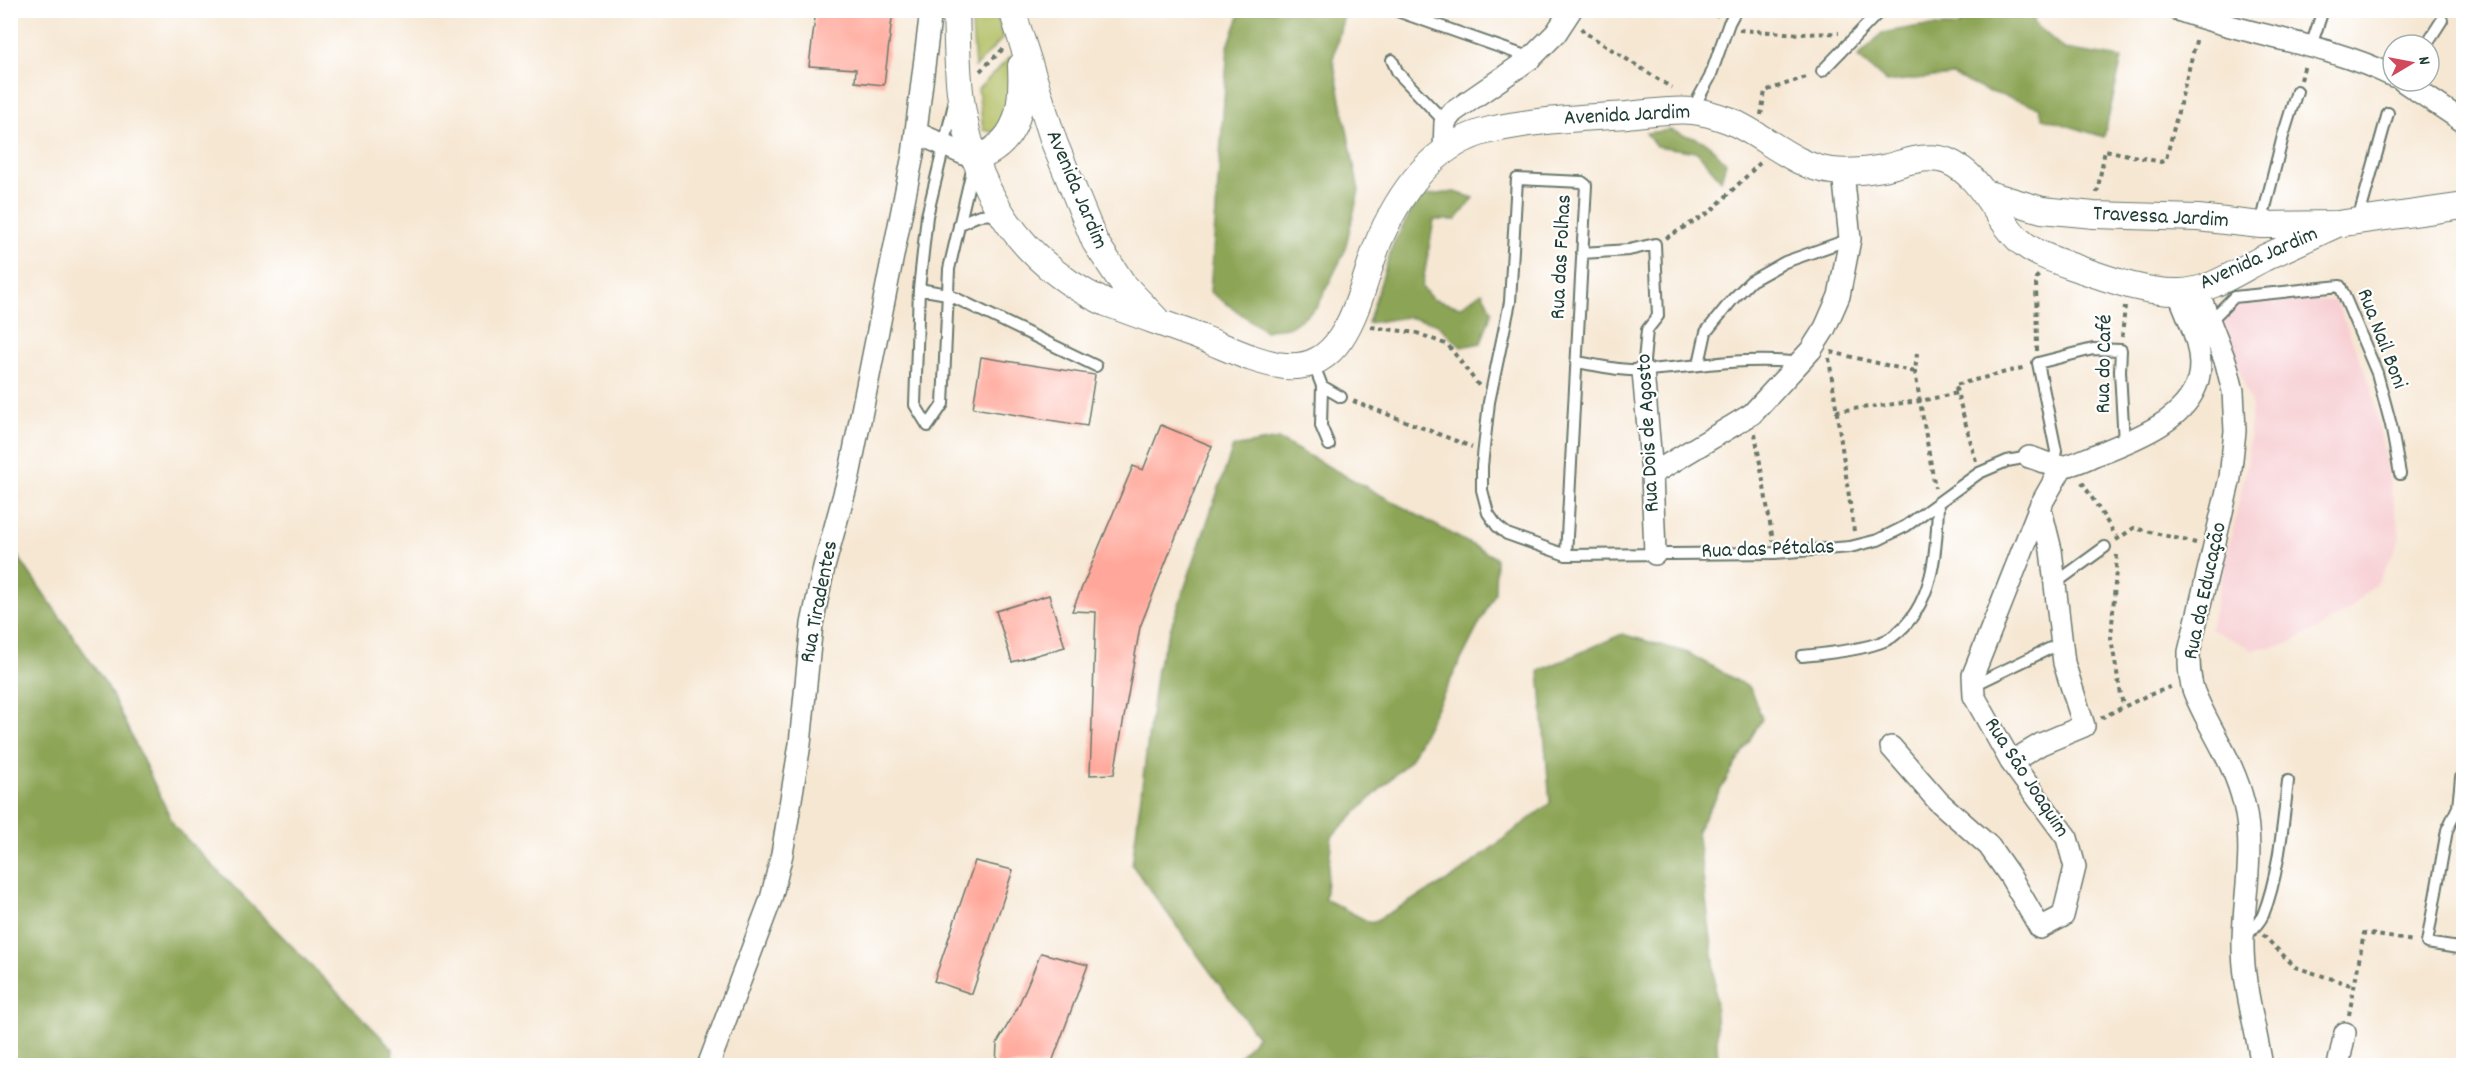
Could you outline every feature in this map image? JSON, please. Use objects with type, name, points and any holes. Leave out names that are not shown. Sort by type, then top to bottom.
[{"type":"street","name":"Rua Tiradentes","points":[[708,1065],[771,899],[782,854],[800,744],[812,624],[824,567],[849,476],[917,133],[930,10]]},
{"type":"street","points":[[956,10],[967,81],[967,132],[975,159]]},
{"type":"street","points":[[917,133],[975,159],[986,155],[1002,144],[1014,127],[1022,88],[1013,45],[1012,10]]},
{"type":"street","points":[[2178,10],[2311,46],[2381,72]]},
{"type":"street","points":[[1443,150],[1445,122],[1453,112],[1531,58],[1575,17]]},
{"type":"street","name":"Avenida Jardim","points":[[1013,45],[1095,242],[1122,284],[1158,321]]},
{"type":"street","points":[[2421,93],[2463,122]]},
{"type":"street","name":"Avenida Jardim","points":[[975,159],[988,192],[1003,217],[1029,249],[1066,280],[1106,303],[1284,366],[1313,363],[1330,352],[1349,324],[1379,240],[1393,211],[1425,166],[1443,150],[1486,131],[1529,123],[1692,110],[1731,122],[1818,169],[1861,172],[1922,159],[1939,159],[1966,174],[1988,194],[1997,213],[2022,243],[2054,260],[2127,285],[2188,291],[2220,281],[2262,259],[2347,223]]},
{"type":"street","points":[[1652,474],[1752,414],[1800,364],[1826,328],[1839,296],[1850,239],[1843,172]]},
{"type":"street","name":"Travessa Jardim","points":[[1988,194],[2042,210],[2094,215],[2198,218],[2261,225],[2347,223]]},
{"type":"street","points":[[2006,225],[2009,213],[2023,206]]},
{"type":"street","points":[[2347,223],[2463,206]]},
{"type":"street","points":[[2261,225],[2268,248],[2262,259]]},
{"type":"street","points":[[1972,686],[1973,675],[2040,506],[2063,465],[2124,443],[2168,419],[2181,408],[2199,380],[2200,362],[2188,291]]},
{"type":"street","name":"Rua da Educação","points":[[2188,291],[2210,321],[2231,382],[2235,431],[2230,478],[2189,652],[2192,684],[2235,772],[2244,805],[2250,847],[2249,932],[2244,965],[2262,1065]]},
{"type":"street","name":"Rua Dois de Agosto","points":[[1643,371],[1652,474],[1654,554]]},
{"type":"street","name":"Rua das Pétalas","points":[[2029,457],[2063,465]]},
{"type":"street","points":[[2011,762],[2041,744],[2084,726],[2064,663],[2051,550],[2040,506]]},
{"type":"street","name":"Rua São Joaquim","points":[[1891,747],[1938,801],[1989,846],[2010,876],[2040,928],[2063,916],[2075,867],[2067,838],[2011,762],[1974,696],[1972,686]]},
{"type":"street","points":[[2338,1065],[2345,1033]]},
{"type":"lane","points":[[1692,110],[1710,77],[1729,23],[1736,10]]},
{"type":"lane","points":[[1822,71],[1881,10]]},
{"type":"lane","points":[[2311,46],[2323,10]]},
{"type":"lane","points":[[1397,11],[1531,58]]},
{"type":"lane","points":[[2434,33],[2442,20]]},
{"type":"lane","points":[[1392,60],[1398,73],[1445,122]]},
{"type":"lane","points":[[967,81],[943,144],[926,225],[919,289],[915,405],[928,426],[943,404],[947,294],[951,255],[975,159]]},
{"type":"lane","points":[[2261,225],[2283,136],[2297,91]]},
{"type":"lane","points":[[2347,223],[2388,113]]},
{"type":"lane","name":"Rua das Folhas","points":[[1489,402],[1510,302],[1516,180],[1582,182],[1586,185],[1566,555]]},
{"type":"lane","points":[[959,225],[975,215],[1003,217]]},
{"type":"lane","points":[[1699,364],[1706,332],[1751,281],[1785,262],[1850,239]]},
{"type":"lane","points":[[1582,253],[1629,250],[1655,244]]},
{"type":"lane","name":"Rua Dois de Agosto","points":[[1643,371],[1647,330],[1658,316],[1655,244]]},
{"type":"lane","name":"Rua Nail Boni","points":[[2210,321],[2234,297],[2340,286],[2377,373],[2391,425],[2400,474]]},
{"type":"lane","points":[[919,289],[947,294],[1096,366]]},
{"type":"lane","points":[[2063,465],[2056,451],[2038,363],[2093,350],[2121,350]]},
{"type":"lane","name":"Rua do Café","points":[[2121,350],[2124,443]]},
{"type":"lane","points":[[1576,362],[1643,371],[1699,364],[1774,360],[1800,364]]},
{"type":"lane","points":[[1313,363],[1322,386],[1321,426],[1329,446]]},
{"type":"lane","points":[[1322,386],[1341,397]]},
{"type":"lane","name":"Rua das Pétalas","points":[[1489,402],[1483,451],[1482,490],[1488,513],[1497,526],[1507,534],[1566,555],[1775,553],[1856,545],[1878,540],[1906,526],[1979,473],[2007,461],[2029,457]]},
{"type":"lane","points":[[1802,656],[1840,653],[1890,638],[1912,618],[1929,584],[1937,546],[1938,503]]},
{"type":"lane","points":[[2054,584],[2105,547]]},
{"type":"lane","points":[[1972,686],[2061,643]]},
{"type":"lane","points":[[2462,772],[2458,807],[2447,830],[2427,943],[2463,949]]},
{"type":"lane","points":[[2249,932],[2265,908],[2280,842],[2288,781]]},
{"type":"path","points":[[1708,10],[1740,30],[1800,34],[1860,32]]},
{"type":"path","points":[[2094,215],[2105,150],[2161,162],[2166,159],[2203,15]]},
{"type":"path","points":[[1575,17],[1584,32],[1675,90]]},
{"type":"path","points":[[967,81],[1013,45]]},
{"type":"path","points":[[2297,91],[2311,46]]},
{"type":"path","points":[[1765,91],[1822,71]]},
{"type":"path","points":[[1655,244],[1710,212],[1776,147]]},
{"type":"path","points":[[1979,473],[1955,385],[2038,363],[2036,278]]},
{"type":"path","name":"Rua do Café","points":[[2121,350],[2127,285]]},
{"type":"path","points":[[1349,324],[1417,333],[1448,345],[1489,402]]},
{"type":"path","points":[[1856,545],[1828,351],[1915,372]]},
{"type":"path","points":[[1917,352],[1915,372],[1938,503]]},
{"type":"path","points":[[1836,411],[1920,401],[1958,393]]},
{"type":"path","points":[[1341,397],[1483,451]]},
{"type":"path","points":[[1752,414],[1775,553]]},
{"type":"path","points":[[2063,465],[2085,490],[2118,539],[2111,639],[2123,706]]},
{"type":"path","points":[[2118,539],[2134,528],[2214,548]]},
{"type":"path","points":[[2084,726],[2123,706],[2169,687],[2192,684]]},
{"type":"path","points":[[2462,772],[2461,736],[2463,738]]},
{"type":"path","points":[[2249,932],[2274,948],[2295,967],[2354,986]]},
{"type":"path","points":[[2345,1033],[2364,933],[2427,943]]},
{"type":"shaded area","points":[[2336,300],[2371,386],[2400,535],[2398,545],[2378,581],[2350,609],[2316,630],[2285,645],[2252,649],[2210,629],[2247,465],[2252,407],[2222,322],[2240,303]]},
{"type":"green space","points":[[2035,10],[2034,23],[2064,49],[2122,58],[2104,137],[2043,118],[2039,107],[1984,90],[1953,75],[1887,82],[1858,57],[1882,33],[1920,26],[1959,26],[1962,11],[1990,18],[1991,11]]},
{"type":"green space","points":[[971,11],[996,11],[1003,38],[975,67]]},
{"type":"green space","points":[[1241,11],[1345,11],[1333,59],[1359,191],[1344,253],[1317,307],[1292,326],[1265,331],[1210,292],[1228,46]]},
{"type":"green space","points":[[1010,57],[1011,90],[1006,121],[996,133],[983,130],[978,89]]},
{"type":"green space","points":[[1670,130],[1706,142],[1726,163],[1721,180],[1697,152],[1656,146],[1646,133]]},
{"type":"green space","points":[[1455,192],[1474,198],[1456,220],[1434,220],[1422,287],[1432,299],[1460,307],[1482,292],[1492,311],[1481,343],[1461,347],[1436,323],[1407,317],[1368,323],[1393,244],[1420,196]]},
{"type":"green space","points":[[1278,439],[1496,558],[1495,593],[1410,760],[1332,836],[1325,899],[1371,923],[1454,877],[1550,803],[1539,671],[1622,634],[1688,653],[1750,688],[1762,719],[1697,830],[1714,962],[1718,1065],[1233,1065],[1257,1036],[1132,865],[1157,668],[1233,447]]},
{"type":"green space","points":[[11,546],[108,687],[175,827],[393,1049],[392,1065],[11,1065]]},
{"type":"building","points":[[816,10],[893,10],[884,85],[855,82],[856,69],[809,66]]},
{"type":"building","points":[[981,357],[1095,375],[1087,426],[973,408]]},
{"type":"building","points":[[1161,425],[1212,446],[1140,627],[1114,774],[1090,775],[1096,612],[1072,611],[1133,466],[1143,470]]},
{"type":"building","points":[[1049,595],[1065,647],[1012,662],[996,611]]},
{"type":"building","points":[[975,861],[1013,870],[972,994],[934,981]]},
{"type":"building","points":[[1041,953],[1088,965],[1051,1065],[996,1065],[997,1043],[1017,1009]]}]
